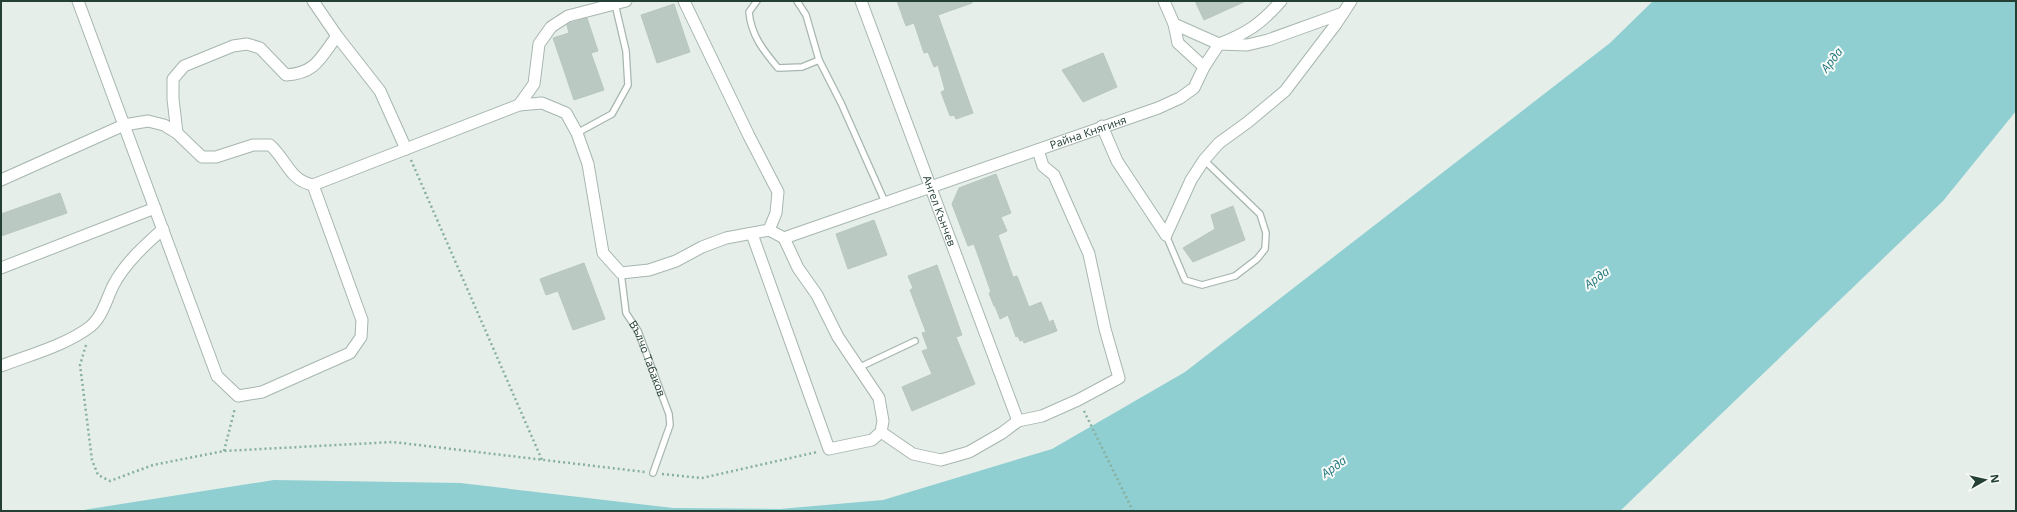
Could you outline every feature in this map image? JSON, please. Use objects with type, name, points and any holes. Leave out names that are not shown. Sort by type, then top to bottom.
[{"type":"street","points":[[78,1],[217,376],[238,396],[262,392],[350,353],[362,337],[362,320],[313,185]]},
{"type":"street","points":[[313,1],[337,36],[380,91],[406,149]]},
{"type":"street","points":[[519,105],[534,84],[539,44],[551,27],[568,16],[626,1]]},
{"type":"street","points":[[684,1],[749,136],[778,192],[776,213],[768,230]]},
{"type":"street","name":"Ангел Кънчев","points":[[861,1],[1018,421]]},
{"type":"street","points":[[1164,1],[1174,24],[1178,43],[1204,67]]},
{"type":"street","points":[[1219,44],[1244,34],[1269,15],[1281,1]]},
{"type":"street","points":[[1166,235],[1192,180],[1204,160],[1219,143],[1248,122],[1285,91],[1351,1]]},
{"type":"street","points":[[1174,24],[1219,44],[1247,45],[1268,40],[1343,13]]},
{"type":"street","points":[[177,133],[173,99],[173,79],[184,66],[233,46],[247,44],[260,48],[286,75],[299,74],[312,68],[337,36]]},
{"type":"street","name":"Райна Княгиня","points":[[784,238],[1038,150],[1102,126],[1158,108],[1180,98],[1194,88],[1204,67],[1219,44]]},
{"type":"street","points":[[1,180],[124,125],[148,121],[164,125],[177,133],[202,157],[216,157],[253,145],[270,145],[279,153],[294,177],[302,182],[313,185],[519,105],[542,103],[566,113],[577,133],[588,164],[603,253],[621,273],[649,270],[676,261],[702,247],[726,238],[768,230],[784,238],[798,268],[818,295],[838,336],[860,367],[879,398],[883,421],[881,432],[872,440],[830,449],[775,304],[752,234]]},
{"type":"street","points":[[1102,126],[1117,161],[1166,235]]},
{"type":"street","points":[[881,432],[913,454],[941,460],[969,452],[1002,434],[1018,421],[1042,416],[1078,400],[1119,378],[1105,329],[1089,254],[1054,175],[1043,166],[1038,150]]},
{"type":"street","points":[[1,268],[155,208]]},
{"type":"street","points":[[1,366],[70,339],[92,326],[102,310],[115,283],[136,255],[163,229]]},
{"type":"lane","points":[[757,1],[749,12],[750,24],[756,39],[778,68],[802,66],[819,60]]},
{"type":"lane","points":[[797,1],[806,16],[819,60],[841,103],[885,202]]},
{"type":"lane","points":[[577,133],[612,114],[628,85],[626,51],[614,4]]},
{"type":"lane","points":[[1166,235],[1185,280],[1202,285],[1235,276],[1258,259],[1265,249],[1266,233],[1260,214],[1204,160]]},
{"type":"lane","name":"Вълчо Табаков","points":[[621,273],[626,313],[638,332],[669,414],[670,426],[653,473]]},
{"type":"lane","points":[[860,367],[915,341]]},
{"type":"path","points":[[406,149],[542,460]]},
{"type":"path","points":[[92,326],[80,365],[92,460],[98,475],[110,481],[153,465],[224,451],[393,442],[702,478],[830,449]]},
{"type":"path","points":[[224,451],[238,396]]},
{"type":"path","points":[[1090,423],[1133,511]]},
{"type":"water","name":"Арда","points":[[1653,1],[2016,1],[2016,111],[1943,201],[1620,511],[77,511],[274,480],[460,483],[673,508],[780,509],[883,500],[1052,449],[1185,372],[1610,43]]},
{"type":"building","points":[[897,1],[972,1],[972,3],[938,15],[973,113],[956,119],[954,115],[950,116],[941,92],[945,90],[938,65],[934,67],[928,52],[924,53],[914,23],[906,26]]},
{"type":"building","points":[[1195,1],[1246,1],[1204,20]]},
{"type":"building","points":[[674,4],[690,52],[657,63],[641,15]]},
{"type":"building","points":[[587,18],[598,51],[591,53],[604,90],[574,100],[553,38],[569,33],[567,25],[570,23]]},
{"type":"building","points":[[1103,53],[1117,87],[1083,102],[1062,70]]},
{"type":"building","points":[[996,174],[1011,213],[1001,217],[1007,231],[998,235],[1013,277],[1017,276],[1029,307],[1041,302],[1049,322],[1053,320],[1057,331],[1024,343],[1023,340],[1020,341],[1018,336],[1016,337],[1008,315],[1000,319],[989,293],[991,292],[974,244],[968,246],[952,204],[959,188]]},
{"type":"building","points":[[60,193],[67,213],[1,236],[1,214]]},
{"type":"building","points":[[1233,206],[1245,240],[1193,262],[1183,248],[1215,229],[1211,215]]},
{"type":"building","points":[[874,220],[887,255],[848,269],[836,234]]},
{"type":"building","points":[[584,263],[605,319],[573,330],[558,291],[546,295],[540,279]]},
{"type":"building","points":[[937,265],[962,335],[956,337],[975,384],[912,411],[902,387],[932,374],[922,351],[928,349],[922,333],[926,332],[910,290],[913,288],[908,276]]}]
